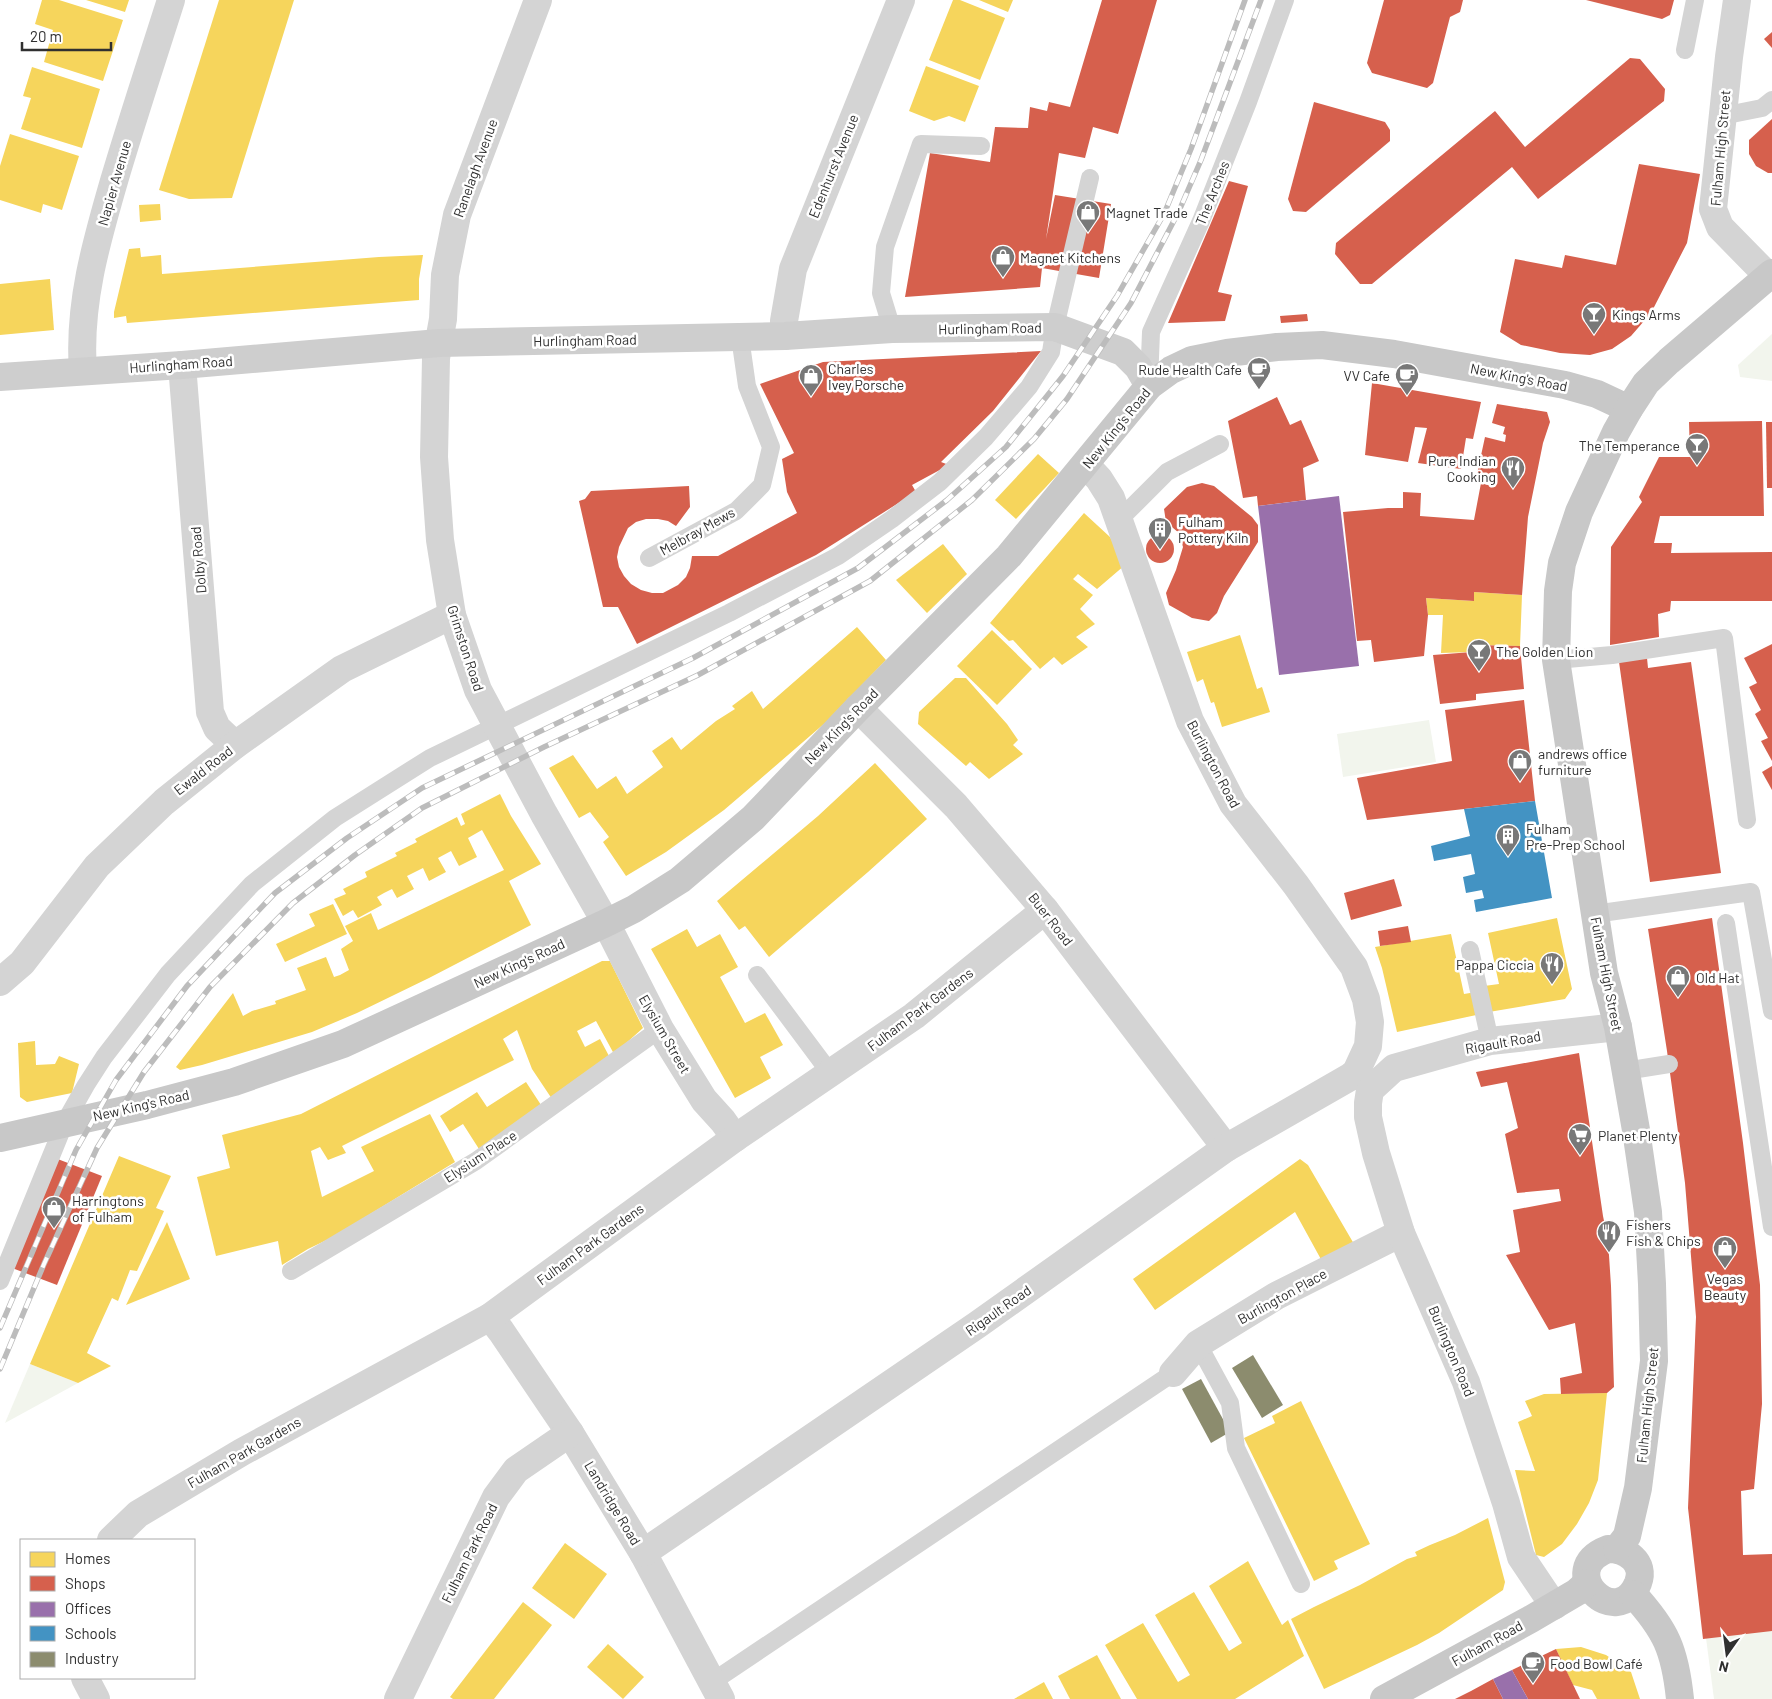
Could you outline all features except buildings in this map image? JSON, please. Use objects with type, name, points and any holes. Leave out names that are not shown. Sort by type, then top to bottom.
[{"type":"main road","name":"Fulham High Street","points":[[1617,1549],[1626,1536],[1638,1488],[1654,1360],[1648,1212],[1618,1027],[1604,973],[1594,914],[1556,660],[1558,591],[1564,556],[1578,512],[1616,432],[1646,383],[1770,274]]},
{"type":"main road","name":"New King's Road","points":[[0,1138],[147,1105],[234,1082],[343,1044],[606,923],[634,909],[680,880],[753,818],[858,708],[1009,556],[1086,465],[1149,386],[1170,370],[1192,360],[1227,353],[1277,347],[1322,345],[1394,354],[1565,385],[1597,394],[1629,409]]},
{"type":"main road","points":[[1617,1549],[1632,1557],[1637,1564],[1639,1581],[1633,1594],[1627,1600],[1616,1603],[1598,1598],[1591,1591],[1587,1583],[1586,1574],[1588,1566],[1592,1558],[1599,1552],[1617,1549]]},
{"type":"main road","name":"Fulham Road","points":[[1384,1699],[1554,1606],[1577,1592],[1587,1583]]},
{"type":"main road","points":[[1633,1594],[1654,1619],[1669,1644],[1675,1662],[1680,1699]]},
{"type":"street","name":"Napier Avenue","points":[[83,371],[82,336],[86,289],[96,244],[132,121],[171,0]]},
{"type":"street","name":"Ranelagh Avenue","points":[[439,343],[443,319],[445,275],[457,216],[538,0]]},
{"type":"street","name":"Edenhurst Avenue","points":[[785,336],[784,321],[792,269],[900,0]]},
{"type":"street","name":"Fulham High Street","points":[[1737,0],[1728,57],[1713,209],[1720,226],[1770,274]]},
{"type":"street","name":"Hurlingham Road","points":[[0,377],[182,365],[439,343],[785,336],[892,329],[1055,327],[1123,352],[1138,367],[1149,386]]},
{"type":"street","name":"Grimston Road","points":[[439,343],[436,358],[434,457],[440,540],[452,615],[478,690],[544,814],[606,923]]},
{"type":"street","name":"Dolby Road","points":[[182,365],[210,712],[217,728],[235,745]]},
{"type":"street","name":"Burlington Road","points":[[1086,465],[1111,498],[1190,721],[1233,804],[1296,885],[1354,967],[1366,999],[1370,1022],[1363,1081],[1368,1117],[1374,1145],[1401,1233],[1466,1382],[1506,1503],[1521,1557],[1554,1606]]},
{"type":"street","name":"Ewald Road","points":[[0,982],[22,963],[97,866],[164,802],[235,745],[342,669],[452,615]]},
{"type":"street","name":"Buer Road","points":[[858,708],[956,806],[1045,910],[1226,1148]]},
{"type":"street","name":"Fulham Park Gardens","points":[[112,1539],[138,1514],[242,1452],[490,1317],[735,1138],[914,1016],[1045,910]]},
{"type":"street","name":"Elysium Street","points":[[606,923],[660,1029],[704,1100],[735,1138]]},
{"type":"street","name":"Rigault Road","points":[[643,1553],[977,1325],[1226,1148],[1363,1081],[1394,1068],[1490,1041],[1618,1027]]},
{"type":"street","name":"Burlington Place","points":[[1173,1373],[1198,1344],[1276,1296],[1401,1233]]},
{"type":"street","name":"Landridge Road","points":[[490,1317],[570,1432],[643,1553],[716,1690]]},
{"type":"street","name":"Fulham Park Road","points":[[398,1699],[496,1497],[516,1470],[570,1432]]},
{"type":"street","points":[[86,1679],[96,1699]]},
{"type":"lane","name":"The Arches","points":[[1149,386],[1151,332],[1202,220],[1286,0]]},
{"type":"lane","points":[[1685,50],[1695,0]]},
{"type":"lane","points":[[1722,116],[1762,108],[1772,100]]},
{"type":"lane","points":[[892,329],[881,293],[884,246],[921,144],[980,146]]},
{"type":"lane","points":[[0,1281],[65,1122],[104,1057],[168,974],[252,884],[335,818],[430,758],[754,600],[838,556],[892,519],[940,482],[986,437],[1028,387],[1052,352],[1055,327],[1090,178]]},
{"type":"lane","name":"Melbray Mews","points":[[648,558],[736,511],[762,485],[771,446],[747,386],[740,337]]},
{"type":"lane","points":[[1119,520],[1167,472],[1220,444]]},
{"type":"lane","points":[[1556,660],[1612,655],[1724,638],[1747,820]]},
{"type":"lane","points":[[1594,914],[1752,892],[1772,1011]]},
{"type":"lane","points":[[1726,923],[1738,1052],[1772,1227]]},
{"type":"lane","points":[[1470,950],[1490,1041]]},
{"type":"lane","points":[[757,975],[831,1074]]},
{"type":"lane","name":"Elysium Place","points":[[291,1271],[476,1161],[660,1029]]},
{"type":"lane","points":[[1625,1071],[1669,1064]]},
{"type":"lane","points":[[1198,1344],[1230,1403],[1236,1448],[1301,1584]]},
{"type":"lane","points":[[716,1690],[1173,1373]]},
{"type":"shaded area","points":[[1772,334],[1772,381],[1740,377],[1738,365]]},
{"type":"shaded area","points":[[1429,720],[1436,762],[1343,777],[1337,734]]},
{"type":"shaded area","points":[[30,1364],[78,1383],[5,1423]]},
{"type":"shaded area","points":[[1772,1630],[1772,1699],[1714,1699],[1706,1638]]},
{"type":"railway","points":[[0,1328],[76,1150],[116,1080],[187,986],[275,893],[347,838],[422,788],[693,658],[858,568],[947,500],[1006,447],[1063,376],[1117,296],[1164,214],[1191,149],[1245,0]]},
{"type":"railway","points":[[0,1369],[44,1264],[97,1148],[144,1072],[210,987],[293,903],[355,855],[422,808],[544,747],[698,675],[870,581],[972,500],[1034,439],[1067,399],[1131,303],[1179,211],[1201,160],[1261,0]]},
{"type":"place","name":"Magnet Trade","points":[[1088,233]]},
{"type":"place","name":"Magnet Kitchens","points":[[1003,278]]},
{"type":"place","name":"Kings Arms","points":[[1594,335]]},
{"type":"place","name":"Rude Health Cafe","points":[[1259,390]]},
{"type":"place","name":"VV Cafe","points":[[1407,396]]},
{"type":"place","name":"Charles Ivey Porsche","points":[[811,397]]},
{"type":"place","name":"The Temperance","points":[[1697,466]]},
{"type":"place","name":"Pure Indian Cooking","points":[[1513,489]]},
{"type":"place","name":"Fulham Pottery Kiln","points":[[1160,550]]},
{"type":"place","name":"The Golden Lion","points":[[1479,672]]},
{"type":"place","name":"andrews office furniture","points":[[1520,782]]},
{"type":"place","name":"Fulham Pre-Prep School","points":[[1508,857]]},
{"type":"place","name":"Pappa Ciccia","points":[[1552,985]]},
{"type":"place","name":"Old Hat","points":[[1678,998]]},
{"type":"place","name":"Planet Plenty","points":[[1580,1156]]},
{"type":"place","name":"Harringtons of Fulham","points":[[54,1229]]},
{"type":"place","name":"Fishers Fish & Chips","points":[[1609,1253]]},
{"type":"place","name":"Vegas Beauty","points":[[1725,1269]]},
{"type":"place","name":"Food Bowl Café","points":[[1533,1684]]}]
